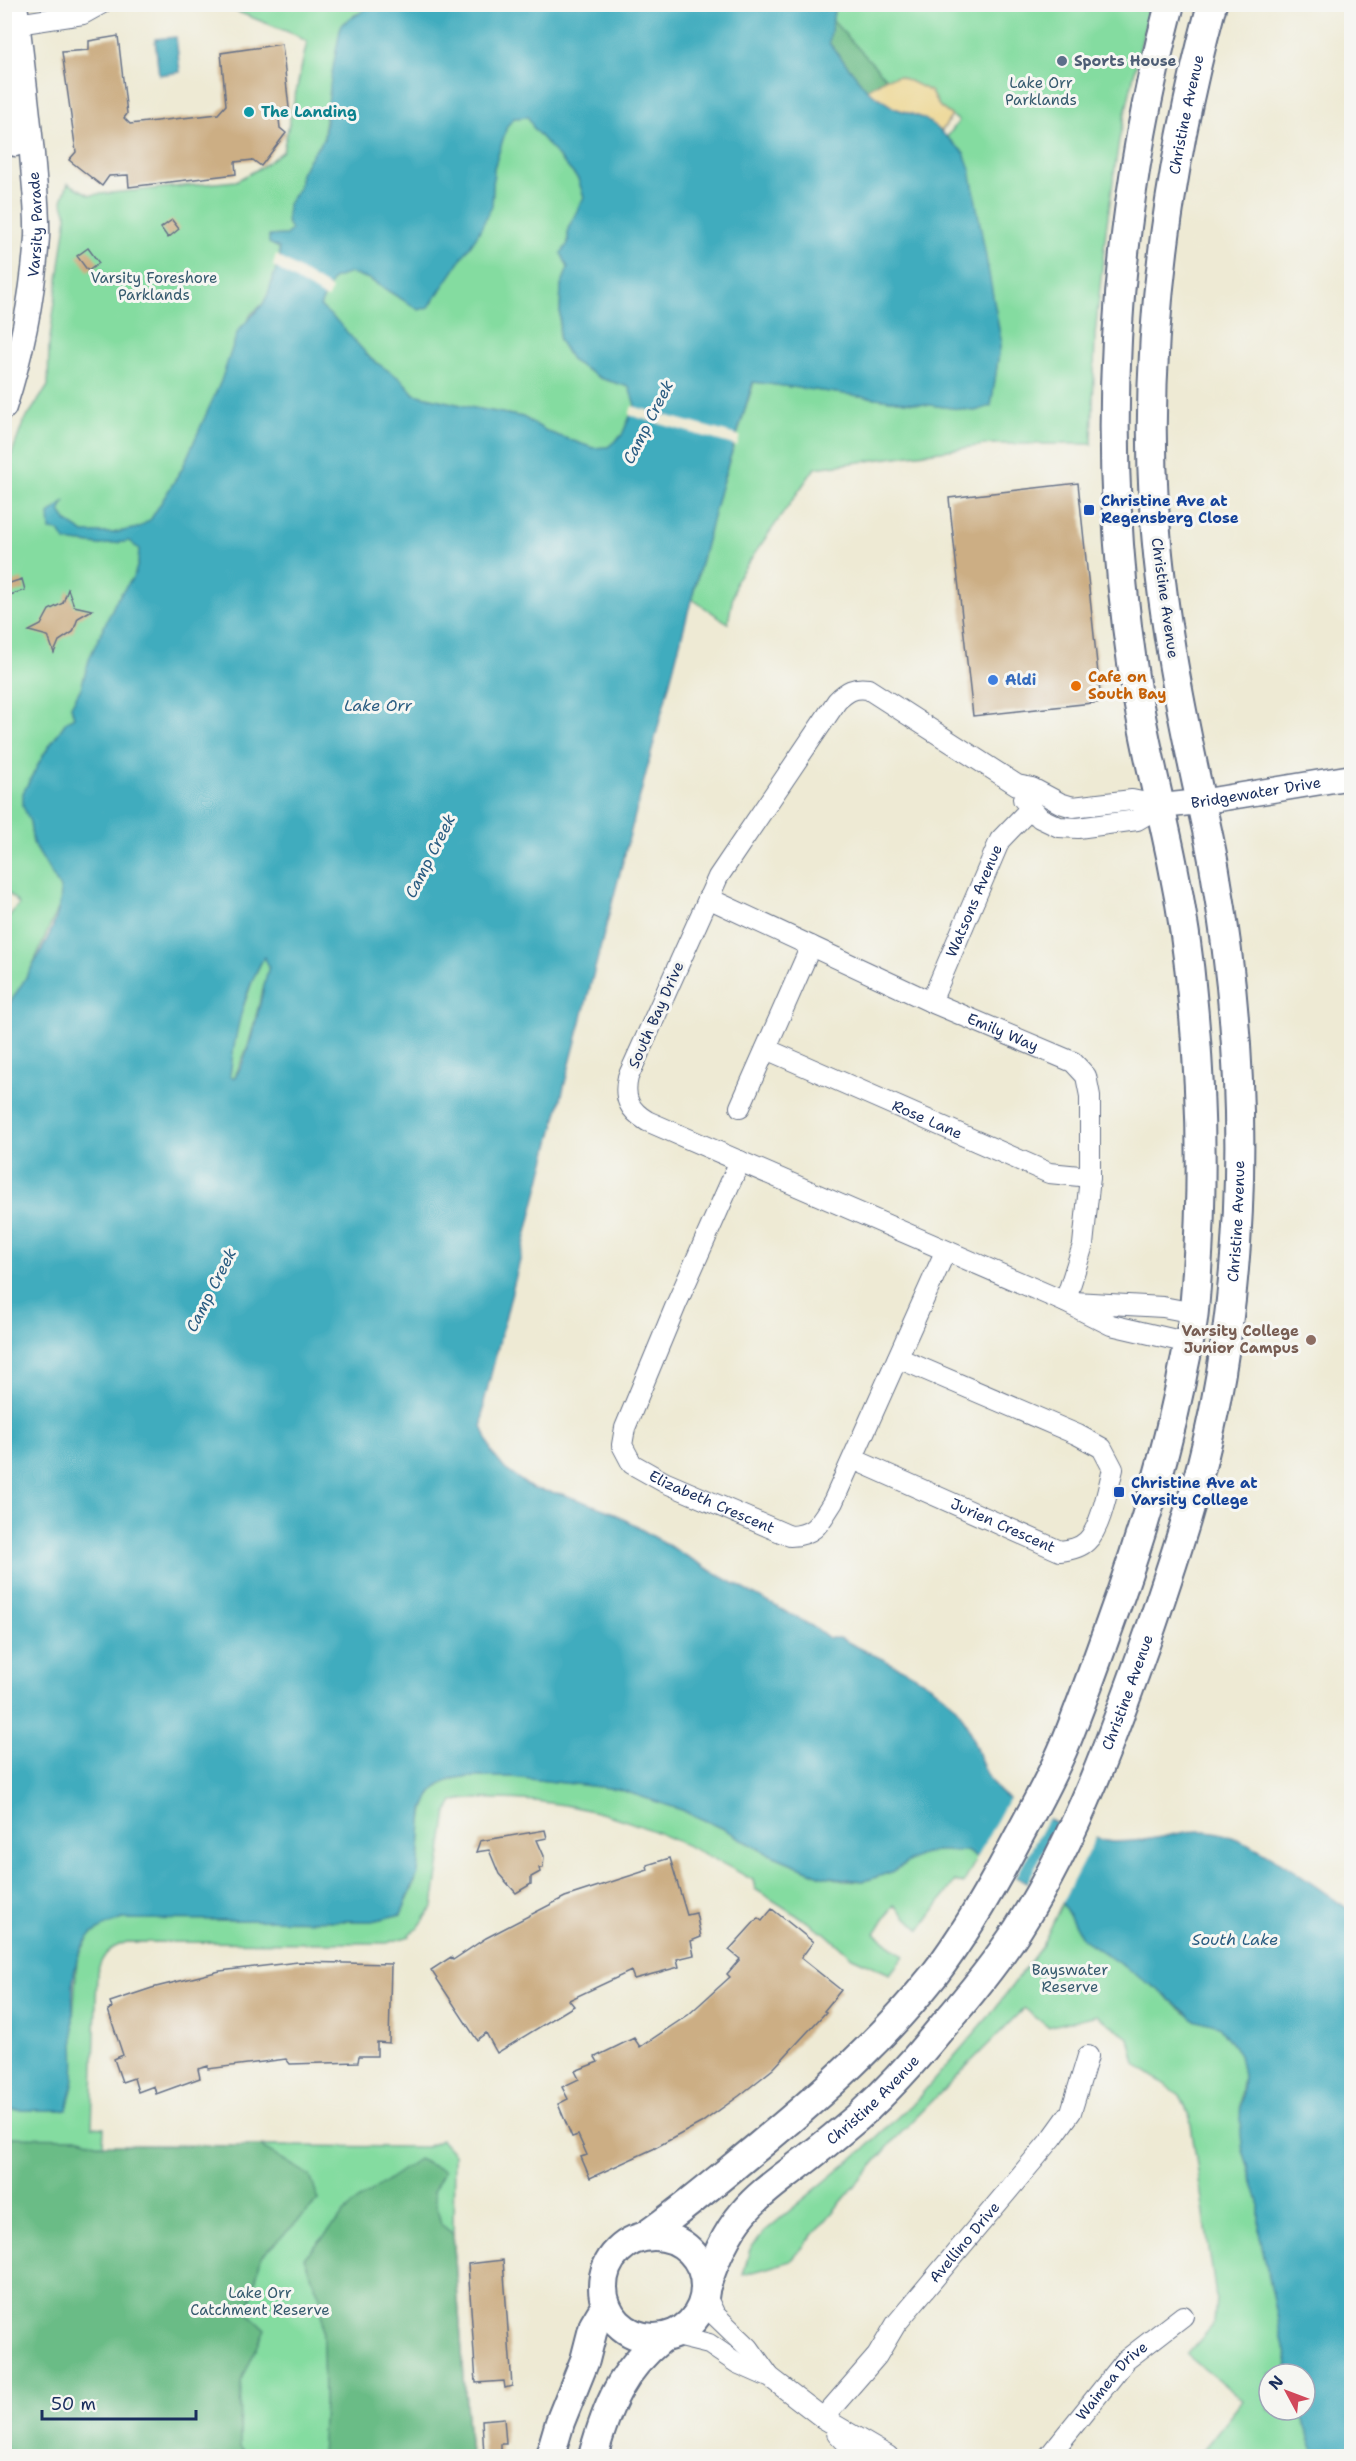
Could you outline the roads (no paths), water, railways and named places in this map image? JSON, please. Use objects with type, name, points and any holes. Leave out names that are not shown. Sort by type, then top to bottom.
[{"type":"main road","points":[[645,2236],[714,2184],[814,2100],[869,2048],[936,1973],[992,1888],[1044,1789],[1069,1734],[1144,1526],[1174,1413],[1194,1313],[1200,1169],[1194,1013],[1187,942],[1132,669],[1116,529],[1113,400],[1119,302],[1132,186],[1142,128],[1170,4]]},
{"type":"main road","name":"Christine Avenue","points":[[593,2457],[600,2430],[622,2381],[643,2354],[694,2319],[701,2307],[712,2266],[744,2212],[770,2187],[822,2148],[902,2075],[983,1977],[1030,1909],[1082,1809],[1134,1678],[1180,1544],[1209,1431],[1227,1334],[1236,1235],[1240,1137],[1235,1029],[1221,906],[1164,598],[1152,469],[1152,401],[1160,265],[1170,195],[1188,100],[1212,4]]},
{"type":"main road","points":[[1194,1313],[1227,1334]]},
{"type":"main road","points":[[1189,1343],[1227,1334]]},
{"type":"main road","points":[[667,2336],[645,2338],[628,2332],[614,2321],[602,2293],[603,2280],[612,2257],[630,2241],[645,2236],[660,2236],[675,2240],[698,2259],[703,2273],[705,2291]]},
{"type":"main road","points":[[550,2457],[560,2422],[585,2360],[594,2325],[606,2305]]},
{"type":"street","points":[[13,122],[18,110],[9,28],[12,10],[83,14],[101,4]]},
{"type":"street","name":"Varsity Parade","points":[[4,407],[24,336],[37,236],[36,203],[12,10]]},
{"type":"street","name":"Varsity Parade","points":[[4,64],[21,181],[24,240],[18,303],[4,372]]},
{"type":"street","name":"South Bay Drive","points":[[1161,806],[1137,820],[1078,828],[1059,827],[1040,818],[1030,808],[1017,786],[889,700],[868,689],[849,690],[837,701],[718,877],[628,1077],[625,1089],[630,1107],[647,1121],[945,1252],[1065,1302],[1111,1325],[1189,1343]]},
{"type":"street","name":"Bridgewater Drive","points":[[1161,806],[1200,802],[1352,777]]},
{"type":"street","name":"South Bay Drive","points":[[1017,786],[1032,788],[1073,807],[1132,800],[1161,806]]},
{"type":"street","name":"Watsons Avenue","points":[[931,1002],[1000,840],[1030,808]]},
{"type":"street","name":"Emily Way","points":[[708,898],[931,1002],[1073,1062],[1086,1076],[1090,1096],[1090,1177],[1083,1245],[1065,1302]]},
{"type":"street","points":[[740,1107],[811,946]]},
{"type":"street","name":"Rose Lane","points":[[766,1049],[1049,1173],[1090,1177]]},
{"type":"street","name":"Elizabeth Crescent","points":[[740,1161],[676,1305],[625,1428],[622,1445],[632,1464],[664,1482],[790,1536],[804,1536],[815,1530],[833,1502],[945,1252]]},
{"type":"street","name":"South Bay Drive","points":[[1065,1302],[1163,1308],[1194,1313]]},
{"type":"street","name":"Jurien Crescent","points":[[853,1459],[1060,1551],[1074,1549],[1088,1541],[1097,1526],[1113,1469],[1102,1448],[1078,1435],[898,1358]]},
{"type":"street","name":"Avellino Drive","points":[[823,2418],[877,2356],[896,2324],[1053,2137],[1071,2112],[1088,2056]]},
{"type":"street","points":[[705,2291],[715,2314],[749,2348],[771,2378]]},
{"type":"street","name":"Waimea Drive","points":[[1049,2457],[1126,2360],[1183,2316]]},
{"type":"street","points":[[667,2336],[708,2344],[737,2363],[771,2378],[823,2418],[888,2457]]},
{"type":"street","points":[[823,2418],[859,2457]]},
{"type":"water","name":"Lake Orr","points":[[371,4],[835,5],[829,43],[867,90],[894,108],[923,118],[964,153],[970,169],[1001,340],[991,406],[975,411],[753,382],[720,490],[565,1083],[484,1402],[482,1426],[492,1453],[505,1469],[533,1489],[562,1494],[612,1512],[829,1638],[840,1638],[936,1689],[959,1711],[985,1771],[1000,1793],[1010,1800],[1067,1828],[1106,1841],[1143,1840],[1196,1831],[1214,1832],[1231,1837],[1249,1844],[1285,1865],[1351,1911],[1351,2456],[1316,2456],[1303,2422],[1317,2422],[1317,2362],[1287,2362],[1259,2232],[1259,2202],[1242,2146],[1240,2120],[1243,2075],[1239,2054],[1219,2026],[1194,2019],[1160,1991],[1083,1939],[1062,1903],[1054,1896],[966,1851],[936,1851],[918,1856],[891,1872],[865,1881],[822,1876],[765,1852],[722,1828],[682,1810],[618,1789],[512,1777],[450,1779],[440,1784],[430,1795],[423,1810],[418,1873],[401,1914],[372,1921],[122,1919],[92,1934],[80,1950],[75,1966],[72,2004],[75,2062],[67,2110],[5,2110],[4,1012],[41,951],[57,916],[60,901],[60,888],[33,843],[30,822],[23,806],[23,793],[44,754],[66,722],[74,717],[71,706],[81,688],[90,657],[116,601],[134,576],[139,549],[129,541],[100,545],[65,541],[59,531],[50,530],[49,514],[64,502],[60,512],[67,522],[84,533],[113,533],[138,528],[151,519],[182,469],[221,381],[238,331],[263,304],[268,294],[280,257],[279,248],[269,243],[269,236],[286,235],[291,230],[287,222],[288,204],[299,188],[301,174],[309,159],[324,139],[331,78],[341,25]],"holes":[[[528,117],[534,129],[578,179],[584,197],[568,229],[568,244],[561,253],[568,268],[561,286],[559,340],[572,361],[600,378],[629,387],[635,405],[622,435],[608,447],[593,448],[548,432],[523,417],[414,394],[402,380],[371,359],[337,321],[320,306],[333,279],[350,273],[369,279],[419,310],[429,307],[478,234],[492,206],[494,168],[507,126],[514,118]],[[264,957],[269,966],[246,1056],[234,1078],[230,1075],[234,1044],[245,999]]]},
{"type":"water","points":[[176,37],[180,72],[159,75],[155,39]]},
{"type":"place","name":"Sports House","points":[[1062,61]]},
{"type":"place","name":"The Landing","points":[[249,112]]},
{"type":"place","name":"Christine Ave at Regensberg Close","points":[[1089,510]]},
{"type":"place","name":"Aldi","points":[[993,680]]},
{"type":"place","name":"Cafe on South Bay","points":[[1076,686]]},
{"type":"place","name":"Varsity College Junior Campus","points":[[1311,1340]]},
{"type":"place","name":"Christine Ave at Varsity College","points":[[1119,1492]]},
{"type":"park label","name":"Lake Orr Parklands","points":[[1041,92]]},
{"type":"park label","name":"Varsity Foreshore Parklands","points":[[154,286]]},
{"type":"park label","name":"Bayswater Reserve","points":[[1070,1978]]},
{"type":"park label","name":"Lake Orr Catchment Reserve","points":[[260,2302]]},
{"type":"water label","name":"Camp Creek","points":[[648,422]]},
{"type":"water label","name":"Camp Creek","points":[[430,856]]},
{"type":"water label","name":"Camp Creek","points":[[211,1290]]},
{"type":"water label","name":"South Lake","points":[[1235,1939]]}]
